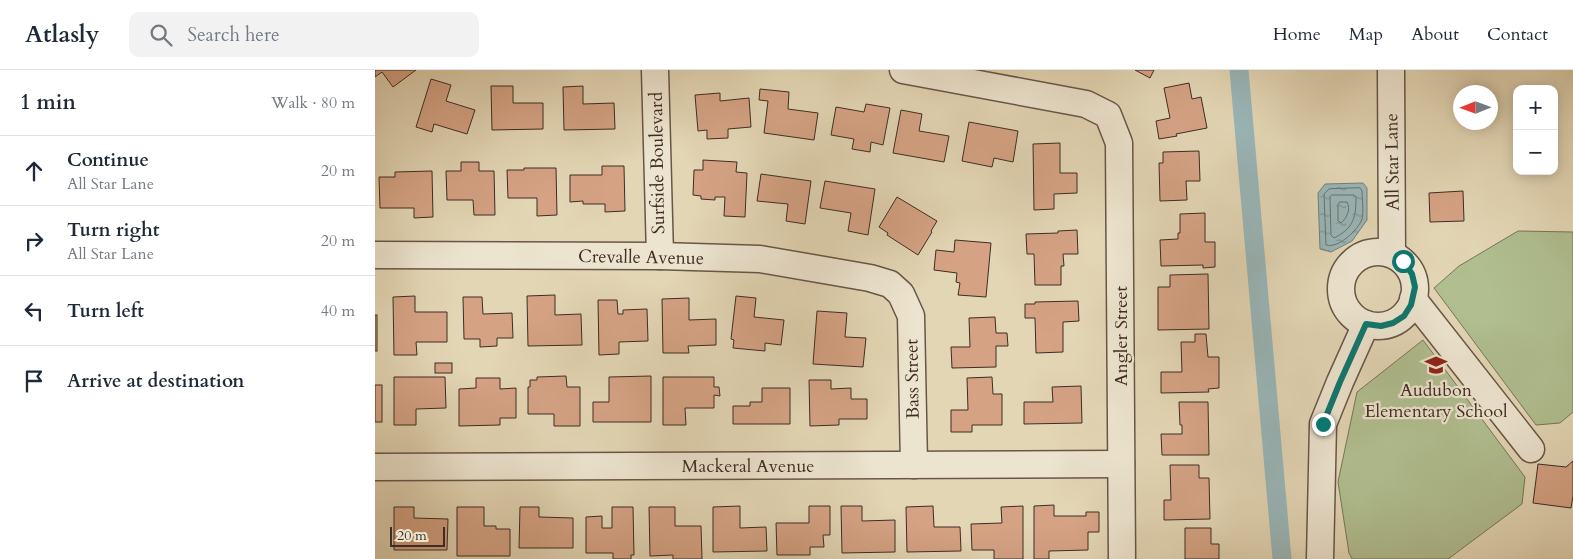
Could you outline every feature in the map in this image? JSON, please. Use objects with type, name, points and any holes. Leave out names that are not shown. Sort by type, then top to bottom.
[{"type":"street","name":"Surfside Boulevard","points":[[655,70],[660,256]]},
{"type":"street","name":"Angler Street","points":[[903,70],[1087,104],[1108,115],[1119,143],[1122,559]]},
{"type":"street","name":"All Star Lane","points":[[1391,70],[1392,254]]},
{"type":"street","points":[[1381,251],[1392,254],[1403,261],[1412,274],[1415,287],[1413,299],[1404,316],[1393,323],[1381,326],[1366,324],[1355,318],[1343,302],[1341,281],[1346,269],[1355,259],[1368,253],[1381,251]]},
{"type":"street","name":"Crevalle Avenue","points":[[375,255],[660,256],[760,259],[870,278],[890,284],[901,294]]},
{"type":"street","name":"Bass Street","points":[[901,294],[911,316],[914,465]]},
{"type":"street","points":[[1413,299],[1531,449]]},
{"type":"street","points":[[1320,559],[1323,424],[1366,324]]},
{"type":"street","name":"Mackeral Avenue","points":[[375,466],[1121,464]]},
{"type":"green space","points":[[1518,231],[1573,232],[1573,412],[1560,423],[1536,425],[1434,288],[1459,266]]},
{"type":"green space","points":[[1423,340],[1525,477],[1522,504],[1448,559],[1352,559],[1349,553],[1338,482],[1357,392]]},
{"type":"water","points":[[1363,183],[1367,188],[1367,220],[1352,241],[1331,252],[1320,249],[1318,193],[1325,184]]},
{"type":"building","points":[[375,70],[416,70],[393,87],[382,72],[375,77]]},
{"type":"building","points":[[1135,70],[1154,70],[1150,78]]},
{"type":"building","points":[[431,79],[451,85],[446,101],[475,110],[467,134],[434,124],[432,132],[416,127]]},
{"type":"building","points":[[1189,83],[1192,99],[1201,97],[1207,128],[1159,139],[1156,121],[1170,118],[1164,88]]},
{"type":"building","points":[[491,86],[513,86],[513,103],[543,103],[543,129],[492,130]]},
{"type":"building","points":[[583,86],[583,104],[614,103],[615,129],[564,130],[563,87]]},
{"type":"building","points":[[760,89],[789,92],[788,109],[818,113],[814,140],[764,133],[768,101],[759,100]]},
{"type":"building","points":[[720,93],[720,101],[749,98],[751,127],[728,129],[728,138],[707,139],[707,130],[698,131],[695,95]]},
{"type":"building","points":[[866,104],[890,108],[883,145],[871,142],[870,152],[852,149],[854,139],[831,135],[836,107],[864,112]]},
{"type":"building","points":[[901,110],[922,114],[919,131],[949,136],[944,162],[893,153]]},
{"type":"building","points":[[969,122],[1018,131],[1013,162],[994,158],[992,167],[962,161]]},
{"type":"building","points":[[1060,143],[1060,173],[1077,173],[1077,193],[1054,194],[1054,209],[1034,210],[1033,144]]},
{"type":"building","points":[[1199,151],[1200,181],[1186,181],[1187,200],[1160,201],[1159,163],[1163,163],[1163,152]]},
{"type":"building","points":[[703,160],[737,162],[736,172],[747,173],[745,217],[724,216],[725,197],[715,197],[715,200],[701,199],[701,196],[693,195],[694,170],[703,170]]},
{"type":"building","points":[[461,162],[479,162],[479,171],[494,171],[495,215],[474,215],[473,200],[447,200],[446,171],[461,171]]},
{"type":"building","points":[[602,166],[624,166],[625,211],[605,212],[605,204],[583,204],[583,201],[570,202],[570,175],[602,175]]},
{"type":"building","points":[[524,168],[556,168],[557,215],[537,216],[537,198],[508,198],[507,170],[524,170]]},
{"type":"building","points":[[432,171],[433,217],[414,218],[414,208],[380,208],[379,177],[395,177],[395,172]]},
{"type":"building","points":[[761,174],[811,181],[805,224],[786,221],[788,204],[757,201]]},
{"type":"building","points":[[825,181],[875,189],[868,235],[848,231],[851,213],[820,208]]},
{"type":"building","points":[[1463,191],[1464,221],[1430,222],[1429,193]]},
{"type":"building","points":[[897,197],[937,221],[918,255],[887,235],[888,233],[879,227]]},
{"type":"building","points":[[1205,213],[1205,242],[1215,242],[1215,267],[1203,268],[1203,265],[1161,266],[1160,240],[1178,239],[1178,233],[1180,233],[1180,214]]},
{"type":"building","points":[[1077,230],[1078,254],[1063,254],[1064,266],[1061,266],[1061,285],[1035,285],[1034,254],[1027,254],[1026,234],[1058,233],[1058,231]]},
{"type":"building","points":[[955,240],[991,243],[986,297],[958,295],[960,283],[956,282],[957,273],[934,270],[936,250],[954,252]]},
{"type":"building","points":[[1208,274],[1209,329],[1158,330],[1158,287],[1170,287],[1170,275]]},
{"type":"building","points":[[555,295],[555,315],[581,314],[582,345],[528,346],[527,296]]},
{"type":"building","points":[[415,296],[415,312],[447,312],[447,342],[416,342],[417,355],[394,355],[393,297]]},
{"type":"building","points":[[736,296],[756,298],[754,317],[784,320],[781,345],[765,343],[765,351],[733,348],[734,340],[731,339]]},
{"type":"building","points":[[463,297],[482,297],[483,314],[512,313],[513,338],[497,338],[497,346],[480,347],[480,339],[464,339]]},
{"type":"building","points":[[689,298],[689,320],[716,319],[716,345],[688,346],[689,353],[663,353],[662,299]]},
{"type":"building","points":[[598,300],[617,300],[618,314],[623,314],[623,310],[647,309],[648,341],[619,342],[619,354],[599,355]]},
{"type":"building","points":[[1078,301],[1079,321],[1063,322],[1063,352],[1036,353],[1035,318],[1025,318],[1025,304]]},
{"type":"building","points":[[817,311],[847,313],[845,337],[866,338],[863,367],[813,364]]},
{"type":"building","points":[[375,315],[377,315],[377,351],[375,351]]},
{"type":"building","points":[[995,317],[996,333],[1007,333],[1008,346],[996,346],[996,367],[952,368],[951,347],[970,347],[969,318]]},
{"type":"building","points":[[1195,334],[1206,334],[1208,357],[1219,357],[1219,388],[1208,389],[1209,392],[1161,393],[1161,372],[1182,372],[1181,342],[1195,342]]},
{"type":"building","points":[[435,363],[452,363],[452,373],[435,373]]},
{"type":"building","points":[[566,376],[567,387],[580,387],[580,426],[554,426],[554,414],[528,414],[528,387],[530,387],[530,380],[537,380],[537,377]]},
{"type":"building","points":[[651,376],[651,422],[593,422],[593,402],[609,402],[609,377]]},
{"type":"building","points":[[394,377],[445,377],[446,408],[416,409],[416,425],[394,425]]},
{"type":"building","points":[[663,377],[714,377],[714,387],[719,387],[720,396],[714,395],[714,408],[685,408],[686,425],[663,425]]},
{"type":"building","points":[[992,377],[993,394],[1002,394],[1002,425],[972,425],[972,432],[951,432],[951,410],[968,410],[967,378]]},
{"type":"building","points":[[476,378],[500,378],[500,389],[516,388],[516,418],[500,418],[500,425],[459,426],[459,389],[476,388]]},
{"type":"building","points":[[809,380],[831,380],[831,389],[851,388],[851,399],[867,399],[867,419],[839,419],[839,425],[810,426]]},
{"type":"building","points":[[375,385],[382,385],[382,422],[375,422]]},
{"type":"building","points":[[1081,386],[1082,423],[1024,424],[1024,402],[1053,402],[1052,387]]},
{"type":"building","points":[[762,388],[790,388],[790,424],[733,424],[733,406],[750,406],[750,402],[762,402]]},
{"type":"building","points":[[1179,402],[1208,402],[1209,455],[1162,455],[1161,434],[1182,434]]},
{"type":"building","points":[[1573,461],[1571,508],[1533,503],[1538,464],[1566,467]]},
{"type":"building","points":[[1170,465],[1199,465],[1199,478],[1209,478],[1210,519],[1164,520],[1164,500],[1171,500]]},
{"type":"building","points":[[1054,505],[1054,516],[1086,516],[1086,512],[1099,512],[1099,532],[1088,532],[1088,550],[1049,551],[1049,559],[1034,559],[1034,506]]},
{"type":"building","points":[[740,506],[740,528],[766,527],[767,551],[713,552],[713,507]]},
{"type":"building","points":[[809,506],[830,506],[830,535],[823,535],[824,547],[810,547],[810,555],[777,555],[776,523],[809,523]]},
{"type":"building","points":[[841,506],[862,506],[862,521],[895,520],[895,552],[842,553]]},
{"type":"building","points":[[933,506],[934,527],[960,527],[961,551],[907,552],[906,507]]},
{"type":"building","points":[[1023,506],[1023,559],[994,559],[994,550],[972,550],[971,524],[1002,523],[1001,507]]},
{"type":"building","points":[[394,507],[414,507],[414,518],[448,519],[447,550],[394,550]]},
{"type":"building","points":[[457,507],[484,507],[484,526],[496,526],[496,529],[510,529],[510,556],[457,556]]},
{"type":"building","points":[[520,507],[539,507],[539,517],[573,518],[573,548],[519,548]]},
{"type":"building","points":[[612,507],[633,507],[634,555],[631,555],[631,559],[613,559],[613,553],[586,553],[586,517],[602,516],[602,528],[612,528]]},
{"type":"building","points":[[649,507],[675,507],[675,526],[701,526],[702,559],[673,559],[673,555],[650,556]]},
{"type":"building","points":[[1185,528],[1211,528],[1211,544],[1219,544],[1219,559],[1185,559]]},
{"type":"waterway","points":[[1239,70],[1282,559]]},
{"type":"place","name":"Audubon Elementary School","points":[[1436,365]]},
{"type":"route","points":[[1323,424],[1366,324],[1381,326],[1393,323],[1404,316],[1411,305],[1415,287],[1412,274],[1403,261]]}]
